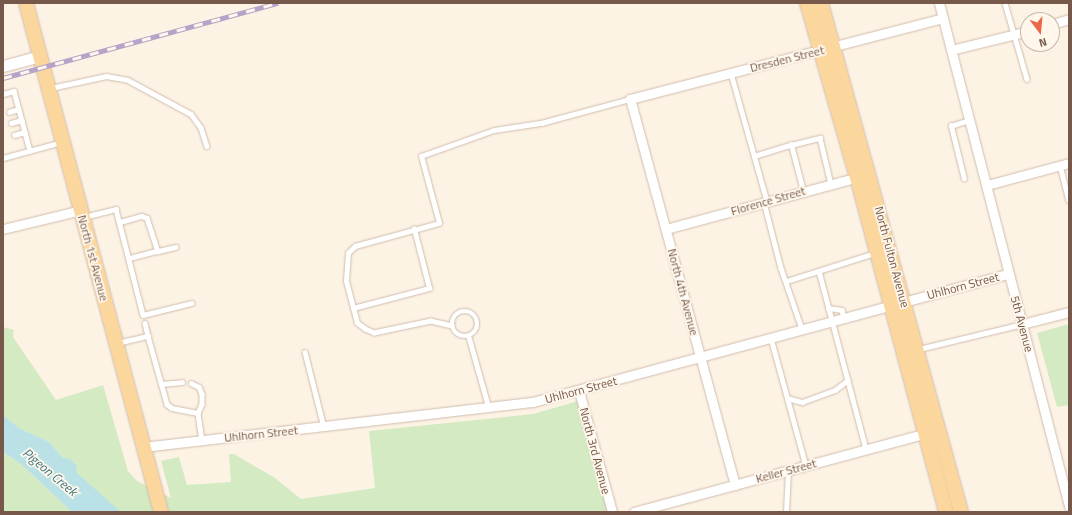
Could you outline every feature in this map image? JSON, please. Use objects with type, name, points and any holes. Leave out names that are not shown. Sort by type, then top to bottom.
[{"type":"main road","name":"North 1st Avenue","points":[[26,3],[142,447],[150,470],[161,512]]},
{"type":"main road","name":"North Fulton Avenue","points":[[807,3],[828,49]]},
{"type":"main road","name":"North Fulton Avenue","points":[[821,3],[828,49],[898,303],[924,434],[946,512]]},
{"type":"main road","name":"North Fulton Avenue","points":[[863,176],[877,252],[917,350],[961,512]]},
{"type":"street","points":[[939,3],[943,18]]},
{"type":"street","name":"Dresden Street","points":[[630,99],[828,49],[943,18]]},
{"type":"street","name":"5th Avenue","points":[[943,18],[987,185],[1008,274],[1064,462],[1069,506]]},
{"type":"street","points":[[952,50],[1020,33]]},
{"type":"street","points":[[3,66],[40,56]]},
{"type":"street","name":"North 4th Avenue","points":[[630,99],[735,485]]},
{"type":"street","points":[[987,185],[1069,163]]},
{"type":"street","name":"Florence Street","points":[[666,229],[863,176]]},
{"type":"street","points":[[3,229],[82,214]]},
{"type":"street","name":"Uhlhorn Street","points":[[142,447],[324,428],[533,402],[579,391],[1008,274]]},
{"type":"street","points":[[1022,324],[1069,312]]},
{"type":"street","name":"North 3rd Avenue","points":[[579,391],[612,512]]},
{"type":"street","name":"Keller Street","points":[[634,512],[939,430]]},
{"type":"lane","points":[[1005,3],[1013,35],[1027,79]]},
{"type":"lane","points":[[731,73],[766,201],[781,268],[787,281],[802,329]]},
{"type":"lane","points":[[49,89],[106,76],[128,80],[191,114],[201,128],[207,146]]},
{"type":"lane","points":[[3,94],[14,91],[30,151]]},
{"type":"lane","points":[[452,326],[431,321],[374,333],[357,323],[346,281],[348,253],[355,246],[439,223],[421,156],[494,130],[541,123],[630,99]]},
{"type":"lane","points":[[9,112],[19,109]]},
{"type":"lane","points":[[12,123],[22,120]]},
{"type":"lane","points":[[964,179],[950,126],[969,120]]},
{"type":"lane","points":[[14,135],[25,132]]},
{"type":"lane","points":[[754,156],[820,138],[831,184]]},
{"type":"lane","points":[[3,158],[63,142]]},
{"type":"lane","points":[[791,145],[803,191]]},
{"type":"lane","points":[[1060,165],[1069,200]]},
{"type":"lane","points":[[82,214],[116,209],[143,315],[192,303]]},
{"type":"lane","points":[[120,222],[141,216],[147,218],[158,251]]},
{"type":"lane","points":[[353,308],[430,288],[414,229]]},
{"type":"lane","points":[[129,259],[176,247]]},
{"type":"lane","points":[[787,281],[877,252]]},
{"type":"lane","points":[[819,271],[866,449]]},
{"type":"lane","points":[[828,308],[842,310],[844,318]]},
{"type":"lane","points":[[466,311],[474,314],[479,325],[476,333],[469,337],[458,336],[452,326],[453,319],[458,313],[466,311]]},
{"type":"lane","points":[[145,323],[167,404],[172,408],[198,413]]},
{"type":"lane","points":[[917,350],[1022,324]]},
{"type":"lane","points":[[116,344],[148,336]]},
{"type":"lane","points":[[469,337],[489,408]]},
{"type":"lane","points":[[771,338],[806,466]]},
{"type":"lane","points":[[305,352],[324,428]]},
{"type":"lane","points":[[787,398],[802,402],[816,398],[835,390],[848,380]]},
{"type":"lane","points":[[161,384],[182,382]]},
{"type":"lane","points":[[191,383],[199,387],[202,394],[202,404],[198,413],[202,440]]},
{"type":"lane","points":[[786,512],[788,471]]},
{"type":"green space","points":[[1069,324],[1069,405],[1057,407],[1037,333]]},
{"type":"green space","points":[[3,327],[14,330],[13,337],[56,400],[103,385],[128,471],[137,481],[171,498],[161,461],[179,457],[187,485],[231,482],[229,454],[234,454],[275,478],[301,499],[375,488],[369,431],[533,414],[578,401],[609,512],[121,512],[105,501],[77,473],[75,465],[63,458],[49,442],[19,428],[3,415]]},
{"type":"green space","points":[[3,452],[21,464],[72,512],[3,512]]},
{"type":"water","name":"Pigeon Creek","points":[[3,415],[19,428],[49,442],[63,458],[70,459],[76,465],[77,473],[121,512],[72,512],[21,464],[3,452]]},
{"type":"railway","points":[[3,78],[278,3]]}]
